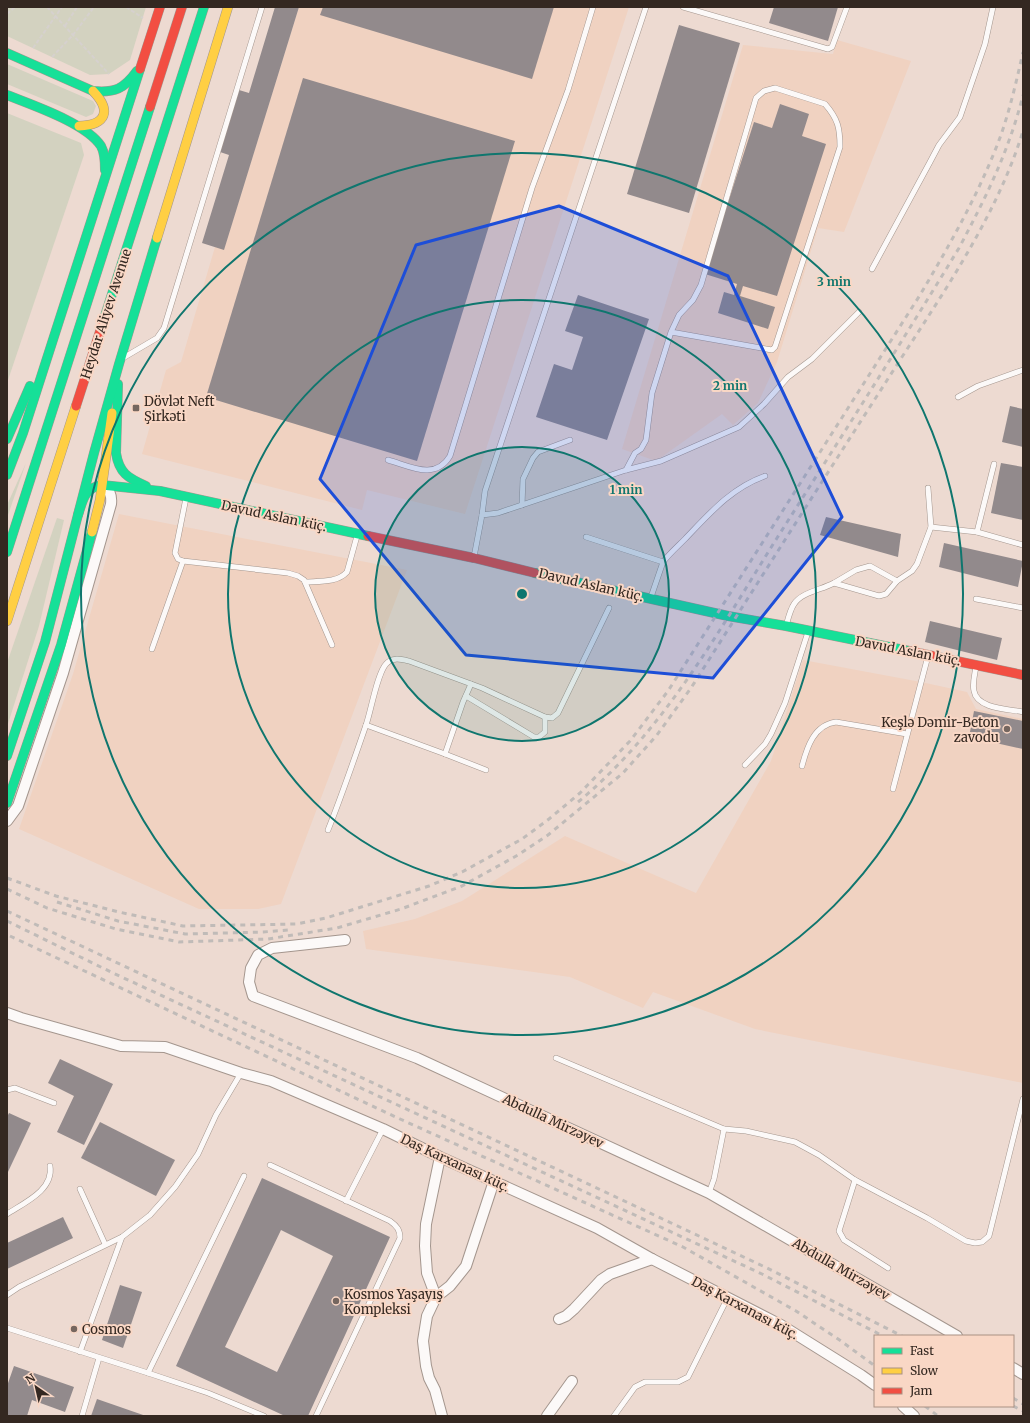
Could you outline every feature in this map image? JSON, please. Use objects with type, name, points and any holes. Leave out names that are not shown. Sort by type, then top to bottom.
[{"type":"main road","points":[[7,475],[24,432],[160,7]]},
{"type":"main road","name":"Heydar Aliyev Avenue","points":[[7,552],[182,7]]},
{"type":"main road","name":"Heydar Aliyev Avenue","points":[[7,621],[204,7]]},
{"type":"main road","points":[[7,756],[31,687],[50,624],[94,453],[120,362],[228,7]]},
{"type":"main road","points":[[7,53],[93,91],[102,98],[105,105],[105,112],[102,119],[97,124],[90,127],[79,126]]},
{"type":"main road","points":[[93,91],[104,92],[121,88],[132,79],[143,60]]},
{"type":"main road","points":[[7,95],[79,126],[90,134],[101,146],[105,160],[105,178]]},
{"type":"main road","points":[[7,439],[61,314]]},
{"type":"main road","points":[[7,803],[61,645],[96,517],[120,362]]},
{"type":"main road","points":[[120,362],[116,453],[117,462],[127,477],[160,491]]},
{"type":"main road","points":[[78,514],[85,494],[89,488],[97,485],[160,491]]},
{"type":"main road","name":"Davud Aslan küç.","points":[[160,491],[474,558],[604,589],[651,598],[728,616],[786,626],[1023,674]]},
{"type":"street","points":[[7,821],[18,806],[66,665],[110,504],[111,494],[108,489],[102,485]]},
{"type":"street","name":"Abdulla Mirzəyev","points":[[345,940],[272,948],[258,955],[251,968],[249,982],[253,996],[416,1058],[709,1193],[955,1335]]},
{"type":"street","name":"Daş Karxanası küç.","points":[[7,1013],[28,1021],[116,1044],[137,1047],[165,1047],[241,1073],[271,1081],[383,1129],[440,1157],[598,1228],[652,1259],[781,1325],[874,1384]]},
{"type":"street","points":[[436,1297],[427,1273],[425,1246],[426,1224],[440,1157]]},
{"type":"street","points":[[442,1416],[435,1390],[429,1378],[426,1366],[423,1341],[427,1316],[436,1297],[450,1286],[466,1266],[494,1181]]},
{"type":"street","points":[[559,1319],[566,1316],[601,1280],[610,1274],[652,1259]]},
{"type":"street","points":[[1014,1369],[1023,1374]]},
{"type":"street","points":[[547,1416],[572,1381]]},
{"type":"street","points":[[904,1407],[914,1416]]},
{"type":"lane","points":[[120,362],[157,338],[164,328],[262,7]]},
{"type":"lane","points":[[388,460],[427,471],[438,469],[450,456],[532,188],[568,90],[593,7]]},
{"type":"lane","points":[[474,558],[486,491],[646,7]]},
{"type":"lane","points":[[683,7],[824,49],[832,47],[847,7]]},
{"type":"lane","points":[[872,269],[930,162],[960,117],[984,44],[993,7]]},
{"type":"lane","points":[[626,470],[634,453],[641,449],[646,440],[652,393],[671,332],[679,315],[693,300],[702,285],[756,98],[764,91],[775,88],[825,104],[840,128],[840,147],[775,347],[772,350],[671,332]]},
{"type":"lane","points":[[482,516],[498,513],[626,470],[668,459],[739,427],[764,404],[788,377],[812,359],[859,312]]},
{"type":"lane","points":[[958,397],[978,386],[1023,370]]},
{"type":"lane","points":[[522,505],[523,479],[533,458],[538,452],[570,440]]},
{"type":"lane","points":[[978,532],[994,464]]},
{"type":"lane","points":[[651,598],[663,562],[724,500],[747,483],[765,476]]},
{"type":"lane","points":[[834,583],[879,596],[886,594],[897,581],[912,571],[917,564],[931,527],[928,488]]},
{"type":"lane","points":[[186,497],[175,552],[178,559],[183,561],[288,573],[298,576],[305,582],[310,597],[332,645]]},
{"type":"lane","points":[[931,527],[978,532],[1023,545]]},
{"type":"lane","points":[[305,582],[340,578],[344,576],[347,572],[358,534]]},
{"type":"lane","points":[[586,537],[663,562]]},
{"type":"lane","points":[[152,649],[183,561]]},
{"type":"lane","points":[[786,626],[791,609],[798,599],[809,593],[824,589],[856,570],[870,566],[897,581]]},
{"type":"lane","points":[[976,599],[1023,608]]},
{"type":"lane","points":[[328,830],[366,725],[381,672],[386,664],[393,659],[409,661],[482,688],[545,717],[552,718],[558,712],[609,608]]},
{"type":"lane","points":[[745,765],[765,744],[772,734],[785,703],[808,631]]},
{"type":"lane","points":[[893,789],[928,655]]},
{"type":"lane","points":[[976,665],[973,690],[976,698],[980,702],[987,705],[1023,712]]},
{"type":"lane","points":[[445,754],[471,684]]},
{"type":"lane","points":[[466,696],[534,737],[539,737],[545,732],[545,717]]},
{"type":"lane","points":[[802,766],[808,745],[821,728],[828,723],[836,722],[907,734]]},
{"type":"lane","points":[[366,725],[486,770]]},
{"type":"lane","points":[[556,1058],[724,1129],[746,1131],[794,1142],[819,1155],[855,1180],[927,1218],[966,1242],[975,1243],[982,1242],[989,1236],[1023,1099]]},
{"type":"lane","points":[[7,1294],[19,1286],[41,1277],[105,1244],[122,1237],[150,1215],[175,1187],[198,1154],[216,1115],[241,1073]]},
{"type":"lane","points":[[7,1090],[15,1088],[54,1103]]},
{"type":"lane","points":[[346,1201],[383,1129]]},
{"type":"lane","points":[[709,1193],[714,1178],[724,1129]]},
{"type":"lane","points":[[270,1165],[390,1221],[397,1225],[400,1232],[400,1238],[316,1416]]},
{"type":"lane","points":[[7,1214],[42,1190],[47,1184],[51,1173],[50,1166]]},
{"type":"lane","points":[[148,1373],[244,1176]]},
{"type":"lane","points":[[855,1180],[839,1231],[844,1240],[888,1268]]},
{"type":"lane","points":[[80,1189],[105,1244]]},
{"type":"lane","points":[[80,1352],[122,1237]]},
{"type":"lane","points":[[614,1416],[635,1387],[644,1382],[678,1382],[688,1377],[728,1297]]},
{"type":"lane","points":[[7,1328],[208,1393],[264,1416]]},
{"type":"lane","points":[[82,1416],[99,1358]]},
{"type":"path","points":[[7,14],[15,7]]},
{"type":"path","points":[[47,7],[109,74]]},
{"type":"path","points":[[33,48],[62,7]]},
{"type":"path","points":[[65,26],[77,7]]},
{"type":"path","points":[[52,57],[94,7]]},
{"type":"path","points":[[126,7],[143,18]]},
{"type":"highlighted area","points":[[559,206],[728,276],[842,517],[713,678],[466,655],[320,479],[416,245]]},
{"type":"shaded area","points":[[299,7],[629,7],[465,514],[367,490],[362,510],[142,454],[166,370],[181,362],[215,247],[224,249]]},
{"type":"shaded area","points":[[837,40],[911,61],[844,232],[818,228],[777,362],[758,403],[733,425],[722,414],[656,461],[622,449],[743,45],[833,54]]},
{"type":"shaded area","points":[[119,514],[407,570],[281,904],[258,909],[199,909],[19,829],[73,674]]},
{"type":"shaded area","points":[[803,660],[967,692],[976,709],[1023,719],[1023,1083],[755,1029],[653,992],[643,1008],[570,977],[366,949],[363,931],[415,919],[462,901],[565,836],[696,893],[771,761]]},
{"type":"green space","points":[[7,7],[146,7],[130,60],[109,74],[90,75],[7,36]]},
{"type":"green space","points":[[7,64],[93,101],[96,106],[93,114],[86,117],[7,84]]},
{"type":"green space","points":[[7,113],[81,143],[84,155],[7,383]]},
{"type":"green space","points":[[26,463],[7,518],[7,505]]},
{"type":"green space","points":[[57,518],[64,520],[39,626],[7,727],[7,663]]},
{"type":"building","points":[[275,7],[299,7],[224,250],[202,243],[229,155],[220,152],[239,90],[249,93]]},
{"type":"building","points":[[323,7],[554,7],[532,79],[320,15]]},
{"type":"building","points":[[774,7],[838,7],[828,41],[769,23]]},
{"type":"building","points":[[679,25],[740,43],[689,213],[627,194]]},
{"type":"building","points":[[303,78],[515,141],[417,461],[206,397]]},
{"type":"building","points":[[780,104],[809,114],[802,136],[826,144],[777,296],[743,286],[740,296],[775,307],[768,329],[718,313],[724,292],[734,295],[737,284],[705,274],[754,122],[772,128]]},
{"type":"building","points":[[578,295],[649,319],[607,440],[536,417],[554,364],[572,370],[583,337],[565,331]]},
{"type":"building","points":[[1010,406],[1023,409],[1023,447],[1002,442]]},
{"type":"building","points":[[1001,463],[1023,467],[1023,520],[991,513]]},
{"type":"building","points":[[826,517],[901,534],[898,557],[820,535]]},
{"type":"building","points":[[944,543],[1023,561],[1018,587],[939,567]]},
{"type":"building","points":[[930,621],[1002,638],[997,660],[925,642]]},
{"type":"building","points":[[974,711],[1023,721],[1023,749],[969,737]]},
{"type":"building","points":[[60,1059],[113,1084],[84,1145],[57,1132],[74,1096],[48,1083]]},
{"type":"building","points":[[9,1113],[31,1123],[7,1174],[7,1117]]},
{"type":"building","points":[[100,1122],[175,1160],[156,1196],[81,1158]]},
{"type":"building","name":"Kosmos Yaşayış Kompleksi","points":[[262,1178],[390,1237],[308,1416],[285,1416],[176,1366]],"holes":[[[281,1230],[333,1256],[277,1372],[225,1347]]]},
{"type":"building","points":[[63,1217],[73,1238],[7,1269],[7,1243]]},
{"type":"building","points":[[120,1285],[142,1292],[123,1348],[102,1340]]},
{"type":"building","points":[[14,1366],[74,1387],[65,1412],[32,1400],[27,1416],[7,1416],[7,1386]]},
{"type":"building","points":[[97,1399],[146,1416],[91,1416]]},
{"type":"railway","points":[[7,878],[56,896],[183,926],[297,924],[326,918],[429,886],[462,872],[522,839],[549,819],[580,793],[630,741],[668,691],[920,295],[962,221],[990,163],[1006,121],[1023,52]]},
{"type":"railway","points":[[578,802],[609,774],[637,744],[688,679],[892,357],[959,248],[1004,155],[1023,95]]},
{"type":"railway","points":[[7,889],[47,908],[116,929],[179,942],[268,939],[337,928],[401,909],[462,886],[518,855],[548,835],[623,773],[657,735],[691,688],[943,294],[980,231],[1011,165],[1023,131]]},
{"type":"railway","points":[[57,902],[118,921],[185,934],[289,930]]},
{"type":"railway","points":[[7,911],[767,1268],[900,1335]]},
{"type":"railway","points":[[7,921],[113,973],[762,1274],[881,1335]]},
{"type":"railway","points":[[10,936],[400,1119],[683,1247],[796,1311],[874,1365]]},
{"type":"railway","points":[[1014,1399],[1023,1404]]},
{"type":"railway","points":[[1014,1406],[1023,1411]]},
{"type":"railway","points":[[926,1407],[938,1416]]},
{"type":"traffic: fast","points":[[104,319],[204,7]]},
{"type":"traffic: fast","points":[[7,53],[93,91],[107,91],[123,86],[137,71]]},
{"type":"traffic: fast","points":[[7,475],[23,433],[140,69]]},
{"type":"traffic: fast","points":[[7,95],[44,109],[84,130],[101,146],[104,155],[105,170]]},
{"type":"traffic: fast","points":[[7,552],[150,107]]},
{"type":"traffic: fast","points":[[7,756],[45,642],[94,453],[157,238]]},
{"type":"traffic: fast","points":[[118,384],[117,460],[125,474],[146,486]]},
{"type":"traffic: fast","points":[[7,439],[30,386]]},
{"type":"traffic: fast","points":[[78,515],[83,500],[88,492],[91,489],[102,485],[160,491],[368,536]]},
{"type":"traffic: fast","points":[[7,803],[61,645],[92,532]]},
{"type":"traffic: fast","points":[[535,573],[728,616],[909,651]]},
{"type":"traffic: slow","points":[[157,238],[228,7]]},
{"type":"traffic: slow","points":[[79,126],[95,123],[103,116],[103,105],[93,91]]},
{"type":"traffic: slow","points":[[7,621],[76,406]]},
{"type":"traffic: slow","points":[[92,532],[100,500],[112,413]]},
{"type":"traffic: jam","points":[[140,69],[160,7]]},
{"type":"traffic: jam","points":[[150,107],[182,7]]},
{"type":"traffic: jam","points":[[76,406],[104,319]]},
{"type":"traffic: jam","points":[[368,536],[474,558],[535,573]]},
{"type":"traffic: jam","points":[[909,651],[1023,675]]},
{"type":"place","name":"Dövlət Neft Şirkəti","points":[[136,408]]},
{"type":"place","name":"Keşlə Dəmir-Beton zavodu","points":[[1007,729]]},
{"type":"place","name":"Kosmos Yaşayış Kompleksi","points":[[336,1301]]},
{"type":"place","name":"Cosmos","points":[[74,1329]]}]
